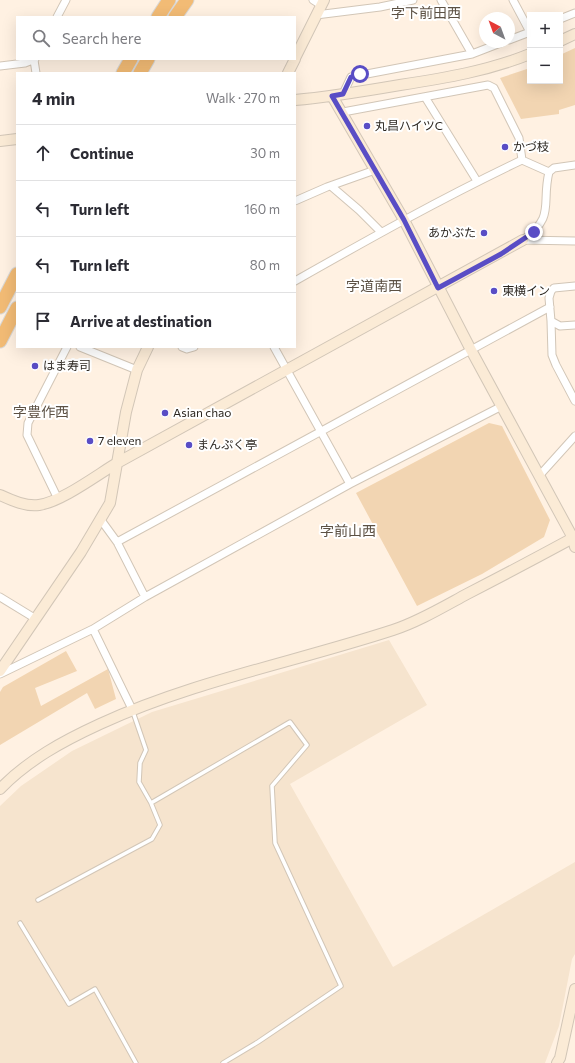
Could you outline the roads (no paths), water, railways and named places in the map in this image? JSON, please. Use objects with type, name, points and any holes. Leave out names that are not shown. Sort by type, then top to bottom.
[{"type":"highway","points":[[159,16],[169,0]]},
{"type":"highway","points":[[124,72],[131,60]]},
{"type":"highway","points":[[141,72],[147,60]]},
{"type":"highway","points":[[148,72],[154,60]]},
{"type":"highway","points":[[0,307],[3,293],[16,275]]},
{"type":"highway","points":[[0,341],[16,310]]},
{"type":"street","points":[[58,16],[66,0]]},
{"type":"street","points":[[296,57],[318,5],[380,7],[413,0]]},
{"type":"street","points":[[441,0],[472,54]]},
{"type":"street","points":[[512,0],[527,27]]},
{"type":"street","points":[[563,18],[575,13]]},
{"type":"street","points":[[515,38],[527,33]]},
{"type":"street","points":[[563,40],[575,34]]},
{"type":"street","points":[[343,94],[351,77],[472,54],[488,48]]},
{"type":"street","points":[[296,100],[332,96],[464,75],[513,61],[527,55]]},
{"type":"street","points":[[0,66],[35,60],[36,72]]},
{"type":"street","points":[[288,72],[294,60]]},
{"type":"street","points":[[343,112],[488,85],[494,88],[519,138],[522,160]]},
{"type":"street","points":[[0,789],[14,774],[47,751],[132,709],[211,682],[394,630],[574,543],[540,476],[470,350],[404,220],[343,112],[332,96]]},
{"type":"street","points":[[425,97],[477,181]]},
{"type":"street","points":[[0,141],[16,139]]},
{"type":"street","points":[[296,280],[381,232],[477,181],[522,160],[549,172]]},
{"type":"street","points":[[0,495],[16,502],[38,506],[58,499],[117,463],[287,371],[523,240],[540,227],[546,212],[546,190],[549,172],[554,168],[575,165]]},
{"type":"street","points":[[296,201],[375,170]]},
{"type":"street","points":[[331,186],[359,210],[381,232]]},
{"type":"street","points":[[523,240],[575,241]]},
{"type":"street","points":[[575,286],[552,289],[550,294],[552,355],[575,400]]},
{"type":"street","points":[[117,542],[320,430],[550,307]]},
{"type":"street","points":[[551,321],[560,326],[575,325]]},
{"type":"street","points":[[58,499],[28,434],[28,423],[66,348]]},
{"type":"street","points":[[82,348],[137,370]]},
{"type":"street","points":[[0,672],[101,520],[110,503],[126,412],[137,370],[148,348]]},
{"type":"street","points":[[275,348],[350,484]]},
{"type":"street","points":[[0,672],[92,629],[145,597],[350,484],[502,406]]},
{"type":"street","points":[[540,476],[575,436]]},
{"type":"street","points":[[101,520],[117,542],[145,597]]},
{"type":"street","points":[[0,597],[36,619]]},
{"type":"street","points":[[92,629],[132,709]]},
{"type":"street","points":[[557,1063],[575,989]]},
{"type":"lane","points":[[38,900],[152,839],[160,826],[151,803],[139,782],[140,763],[146,750],[132,709]]},
{"type":"lane","points":[[151,803],[290,722],[306,745],[272,786],[275,843],[341,986],[258,1042],[222,1063]]},
{"type":"lane","points":[[20,923],[69,1004],[95,989],[136,1063]]},
{"type":"place","name":"丸昌ハイツC","points":[[367,126]]},
{"type":"place","name":"かづ枝","points":[[505,147]]},
{"type":"place","name":"あかぶた","points":[[484,233]]},
{"type":"place","name":"東横イン","points":[[494,291]]},
{"type":"place","name":"はま寿司","points":[[35,366]]},
{"type":"place","name":"Asian chao","points":[[165,413]]},
{"type":"place","name":"7 eleven","points":[[90,441]]},
{"type":"place","name":"まんぷく亭","points":[[189,445]]},
{"type":"district","name":"字下前田西","points":[[426,13]]},
{"type":"district","name":"字道南西","points":[[374,286]]},
{"type":"district","name":"字豊作西","points":[[41,412]]},
{"type":"district","name":"字前山西","points":[[348,531]]}]
